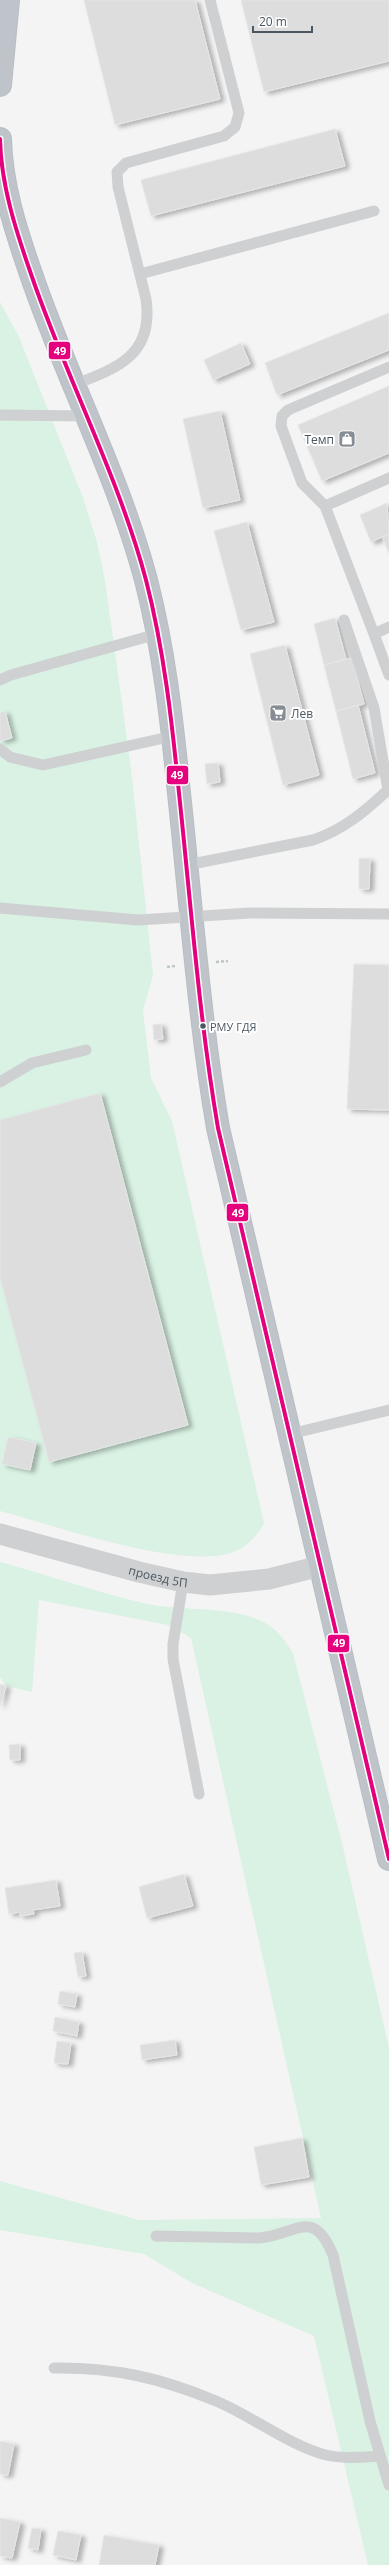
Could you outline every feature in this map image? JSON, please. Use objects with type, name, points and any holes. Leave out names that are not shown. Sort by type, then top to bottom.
[{"type":"highway","points":[[0,85],[8,0]]},
{"type":"highway","points":[[0,139],[5,208],[135,542],[147,582],[157,634],[173,736],[206,1046],[218,1128],[389,1859]]},
{"type":"street","name":"проезд 5П","points":[[0,1534],[139,1572],[183,1582],[210,1585],[242,1583],[320,1566]]},
{"type":"lane","points":[[73,385],[107,372],[124,362],[139,347],[146,334],[149,317],[140,274],[118,187],[117,172],[126,163],[137,158],[224,136],[235,127],[239,113],[210,0]]},
{"type":"lane","points":[[140,274],[374,211]]},
{"type":"lane","points":[[389,367],[288,410],[282,416],[281,426],[302,483],[325,506],[389,675]]},
{"type":"lane","points":[[0,415],[87,416]]},
{"type":"lane","points":[[325,506],[389,478]]},
{"type":"lane","points":[[187,865],[313,840],[330,834],[355,820],[388,790],[374,708],[344,620]]},
{"type":"lane","points":[[374,634],[389,627]]},
{"type":"lane","points":[[0,680],[11,675],[157,634]]},
{"type":"lane","points":[[0,749],[10,757],[43,765],[173,736]]},
{"type":"lane","points":[[0,908],[126,919],[250,913],[389,914]]},
{"type":"lane","points":[[0,1082],[32,1062],[86,1050]]},
{"type":"lane","points":[[290,1434],[389,1410]]},
{"type":"lane","points":[[183,1582],[173,1659],[199,1794]]},
{"type":"lane","points":[[156,2236],[259,2238],[272,2236],[297,2227],[309,2227],[322,2234],[333,2255],[370,2421],[389,2485]]},
{"type":"lane","points":[[54,2368],[91,2367],[117,2370],[166,2383],[217,2401],[313,2451],[334,2456],[380,2456]]},
{"type":"green space","points":[[0,302],[19,337],[83,498],[97,542],[105,580],[131,768],[153,975],[143,1011],[151,1078],[172,1121],[264,1523],[250,1541],[242,1548],[231,1553],[208,1556],[180,1555],[149,1551],[117,1544],[0,1511]]},
{"type":"green space","points":[[0,1562],[107,1594],[143,1603],[157,1606],[217,1610],[246,1615],[265,1623],[275,1630],[283,1638],[293,1653],[342,1843],[389,2048],[389,2565],[368,2565],[314,2336],[192,2283],[144,2254],[0,2230],[0,2181],[139,2220],[321,2218],[191,1638],[168,1625],[39,1600],[32,1692],[6,1686],[0,1677]]},
{"type":"building","points":[[84,0],[195,0],[220,99],[115,125]]},
{"type":"building","points":[[241,0],[389,0],[389,61],[264,92]]},
{"type":"building","points":[[335,129],[345,166],[151,216],[141,180]]},
{"type":"building","points":[[389,313],[389,350],[277,395],[265,363]]},
{"type":"building","points":[[241,343],[250,364],[213,380],[204,360]]},
{"type":"building","name":"Темп","points":[[389,386],[389,453],[322,481],[298,425]]},
{"type":"building","points":[[220,411],[240,500],[203,508],[183,419]]},
{"type":"building","points":[[387,503],[389,534],[371,542],[360,515]]},
{"type":"building","points":[[247,522],[274,622],[241,630],[214,531]]},
{"type":"building","points":[[389,534],[389,553],[382,537]]},
{"type":"building","points":[[335,618],[346,659],[324,665],[314,624]]},
{"type":"building","points":[[285,645],[319,775],[283,785],[250,654]]},
{"type":"building","points":[[352,658],[364,704],[336,711],[324,665]]},
{"type":"building","points":[[358,705],[375,773],[353,779],[336,711]]},
{"type":"building","points":[[5,711],[12,738],[0,741],[0,713]]},
{"type":"building","points":[[218,763],[220,782],[207,784],[205,764]]},
{"type":"building","points":[[359,858],[370,859],[369,889],[359,889]]},
{"type":"building","points":[[354,964],[389,965],[389,1110],[347,1109]]},
{"type":"building","points":[[161,1024],[163,1039],[154,1040],[153,1025]]},
{"type":"building","points":[[100,1093],[188,1425],[49,1462],[0,1278],[0,1120]]},
{"type":"building","points":[[8,1437],[36,1443],[30,1470],[2,1464]]},
{"type":"building","points":[[0,1684],[6,1686],[0,1706]]},
{"type":"building","points":[[20,1744],[20,1760],[10,1760],[9,1745]]},
{"type":"building","points":[[184,1874],[193,1906],[147,1918],[139,1887]]},
{"type":"building","points":[[56,1880],[60,1906],[33,1910],[34,1914],[20,1916],[20,1912],[9,1914],[5,1888]]},
{"type":"building","points":[[82,1952],[86,1976],[78,1977],[74,1953]]},
{"type":"building","points":[[60,1991],[77,1994],[75,2007],[58,2004]]},
{"type":"building","points":[[55,2017],[79,2022],[77,2036],[53,2031]]},
{"type":"building","points":[[175,2040],[177,2055],[142,2060],[140,2045]]},
{"type":"building","points":[[57,2041],[71,2043],[68,2064],[54,2063]]},
{"type":"building","points":[[302,2138],[309,2177],[261,2185],[254,2147]]},
{"type":"building","points":[[0,2441],[14,2444],[8,2475],[0,2474]]},
{"type":"building","points":[[0,2518],[20,2522],[12,2558],[0,2556]]},
{"type":"building","points":[[32,2528],[41,2529],[38,2550],[28,2548]]},
{"type":"building","points":[[58,2531],[81,2535],[76,2560],[53,2555]]},
{"type":"building","points":[[104,2535],[159,2545],[155,2565],[99,2565]]},
{"type":"transit line","name":"49","points":[[0,139],[6,191],[20,241],[45,312],[121,502],[146,580],[152,606],[163,659],[170,713],[200,1003],[218,1128],[389,1859]]},
{"type":"place","name":"Темп","points":[[347,439]]},
{"type":"place","name":"Лев","points":[[278,713]]},
{"type":"place","name":"РМУ ГДЯ","points":[[203,1026]]}]
